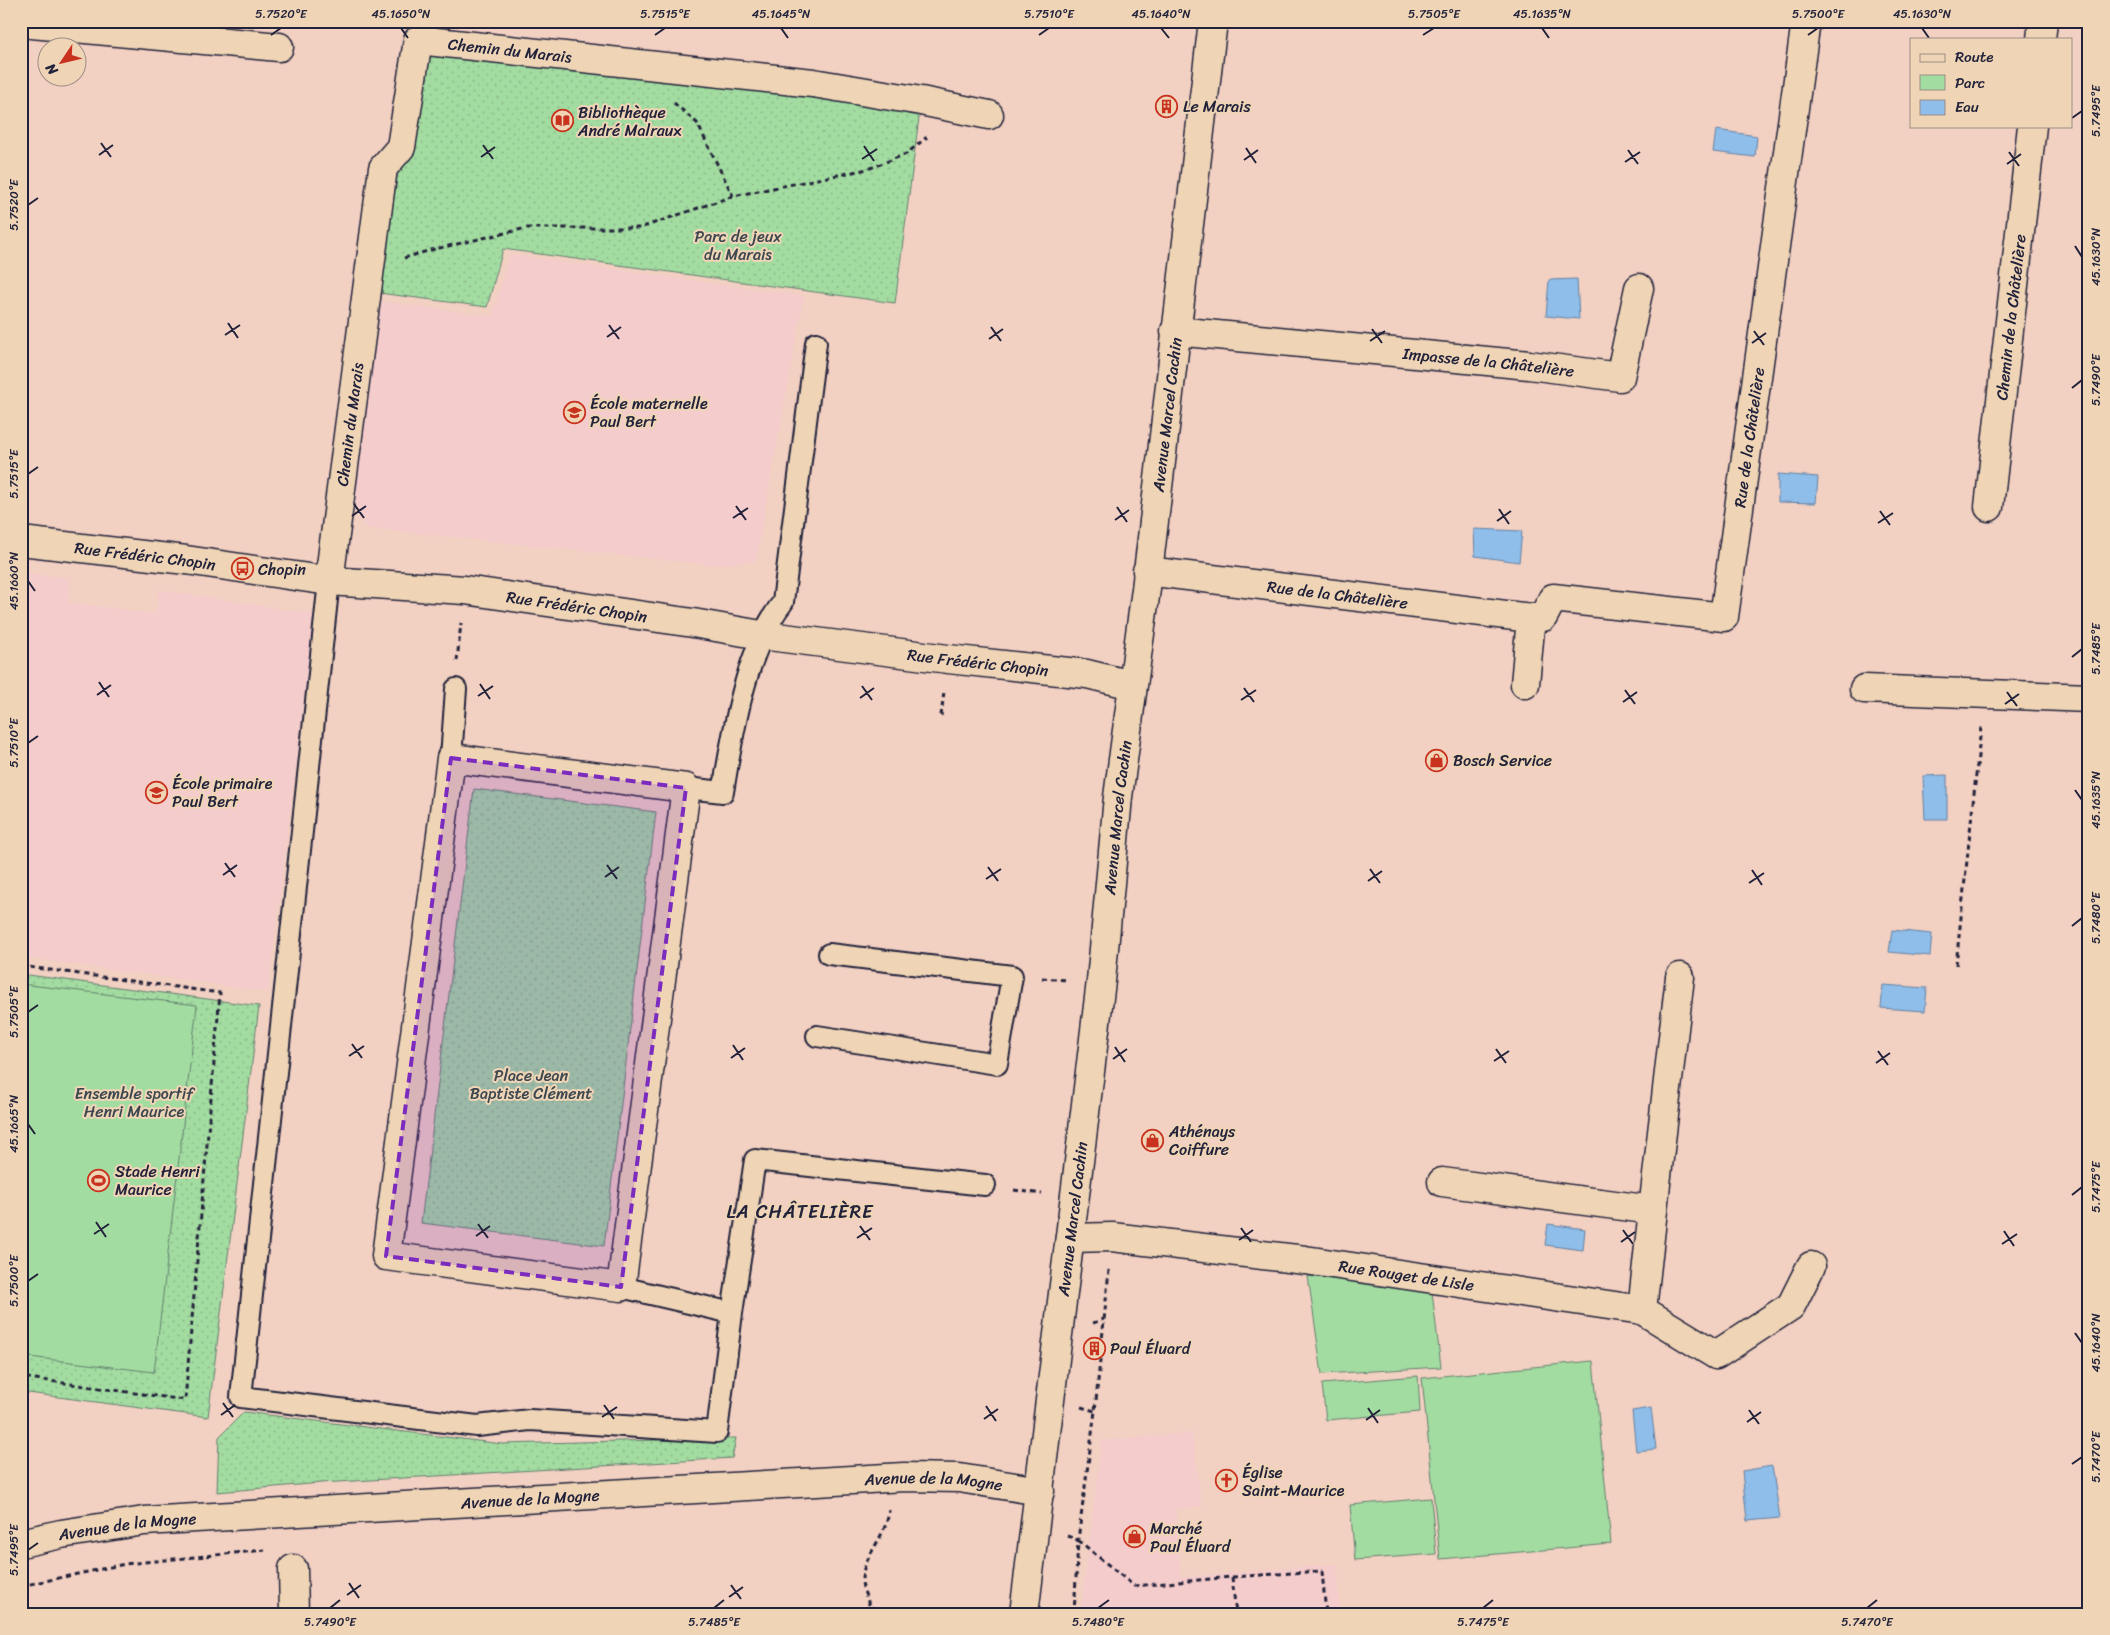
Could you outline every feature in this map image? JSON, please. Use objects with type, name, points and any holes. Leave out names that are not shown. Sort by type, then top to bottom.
[{"type":"street","name":"Avenue Marcel Cachin","points":[[1024,1614],[1033,1525],[1040,1491],[1084,1110],[1101,981],[1118,797],[1147,571],[1212,21]]},
{"type":"street","name":"Rue de la Châtelière","points":[[1147,571],[1529,618],[1543,617],[1553,598],[1724,617],[1806,21]]},
{"type":"street","points":[[2042,38],[2043,21]]},
{"type":"street","points":[[21,23],[279,47]]},
{"type":"street","name":"Chemin du Marais","points":[[329,581],[383,168],[401,147],[418,40],[814,84],[920,100],[989,115]]},
{"type":"street","name":"Chemin de la Châtelière","points":[[1989,507],[2032,128]]},
{"type":"street","name":"Impasse de la Châtelière","points":[[1176,331],[1529,365],[1620,377],[1639,288]]},
{"type":"street","name":"Rue Frédéric Chopin","points":[[21,541],[186,560],[329,581],[465,590],[693,623],[762,635],[948,659],[1087,674],[1132,684]]},
{"type":"street","points":[[1525,684],[1531,618],[1529,618]]},
{"type":"street","points":[[1864,690],[2089,698]]},
{"type":"street","points":[[451,758],[686,788],[622,1287],[386,1256],[451,758]]},
{"type":"street","points":[[1680,977],[1642,1310],[1716,1354],[1791,1306],[1811,1266]]},
{"type":"street","points":[[1442,1182],[1653,1210]]},
{"type":"street","name":"Rue Rouget de Lisle","points":[[1070,1238],[1112,1237],[1305,1260],[1642,1310]]},
{"type":"street","name":"Avenue de la Mogne","points":[[21,1542],[144,1521],[904,1476],[959,1478],[1040,1491]]},
{"type":"street","points":[[292,1569],[294,1614]]},
{"type":"lane","points":[[686,788],[723,792],[736,719],[762,635],[783,602],[816,343]]},
{"type":"lane","points":[[329,581],[241,1397],[477,1426],[530,1420],[718,1432],[732,1313],[755,1160],[985,1185]]},
{"type":"lane","points":[[451,758],[456,689]]},
{"type":"lane","points":[[817,1036],[997,1064],[1012,976],[829,954]]},
{"type":"lane","points":[[622,1287],[732,1313]]},
{"type":"path","points":[[630,64],[697,123],[733,196]]},
{"type":"path","points":[[370,270],[431,250],[527,228],[640,228],[733,196],[868,169],[906,154],[962,109]]},
{"type":"path","points":[[456,689],[458,648],[465,590]]},
{"type":"path","points":[[1956,965],[1985,694]]},
{"type":"path","points":[[21,966],[220,993],[185,1400],[21,1377]]},
{"type":"path","points":[[1012,976],[1101,981]]},
{"type":"path","points":[[985,1185],[1075,1199]]},
{"type":"path","points":[[1074,1614],[1078,1540],[1095,1410],[1112,1237]]},
{"type":"path","points":[[1077,1406],[1095,1410]]},
{"type":"path","points":[[885,1612],[870,1607],[862,1582],[863,1572],[888,1523],[889,1510],[895,1509]]},
{"type":"path","points":[[1033,1525],[1078,1540],[1134,1586],[1322,1571],[1326,1614]]},
{"type":"path","points":[[21,1586],[125,1564],[270,1550]]},
{"type":"path","points":[[1232,1577],[1236,1614]]},
{"type":"highlighted area","points":[[451,758],[686,788],[621,1287],[386,1256]]},
{"type":"shaded area","name":"École maternelle Paul Bert","points":[[509,254],[804,296],[756,561],[711,565],[366,528],[352,508],[378,301],[492,316]]},
{"type":"shaded area","name":"École primaire Paul Bert","points":[[21,573],[71,578],[68,602],[156,614],[159,590],[315,614],[268,992],[21,957]]},
{"type":"shaded area","name":"Marché Paul Éluard","points":[[1192,1433],[1202,1506],[1176,1509],[1181,1577],[1337,1564],[1340,1614],[1080,1614],[1102,1440]]},
{"type":"green space","name":"Parc de jeux du Marais","points":[[417,46],[920,110],[895,303],[503,249],[487,307],[379,293]]},
{"type":"green space","name":"Place Jean Baptiste Clément","points":[[474,789],[656,812],[604,1246],[421,1223]]},
{"type":"green space","name":"Stade Henri Maurice","points":[[21,974],[259,1006],[208,1417],[21,1392]]},
{"type":"green space","name":"Stade Henri Maurice","points":[[21,984],[197,1005],[154,1372],[21,1356]]},
{"type":"green space","points":[[1308,1276],[1432,1292],[1441,1367],[1322,1374]]},
{"type":"green space","points":[[1593,1361],[1611,1544],[1440,1559],[1422,1378]]},
{"type":"green space","points":[[1418,1376],[1420,1412],[1326,1420],[1322,1384]]},
{"type":"green space","points":[[244,1412],[502,1444],[736,1438],[732,1458],[321,1483],[217,1492],[219,1437]]},
{"type":"green space","points":[[1431,1498],[1436,1554],[1355,1560],[1350,1505]]},
{"type":"water","points":[[1716,130],[1757,136],[1755,157],[1713,152]]},
{"type":"water","points":[[1577,279],[1579,319],[1546,316],[1549,280]]},
{"type":"water","points":[[1778,474],[1818,477],[1816,503],[1778,502]]},
{"type":"water","points":[[1474,529],[1522,531],[1519,562],[1475,556]]},
{"type":"water","points":[[1947,775],[1947,819],[1925,819],[1923,776]]},
{"type":"water","points":[[1892,930],[1932,934],[1930,956],[1889,952]]},
{"type":"water","points":[[1883,985],[1927,988],[1925,1011],[1881,1008]]},
{"type":"water","points":[[1548,1224],[1585,1229],[1583,1250],[1545,1245]]},
{"type":"water","points":[[1651,1408],[1656,1449],[1636,1451],[1632,1411]]},
{"type":"water","points":[[1772,1466],[1780,1518],[1747,1521],[1742,1471]]},
{"type":"place","name":"Le Marais","points":[[1167,106]]},
{"type":"place","name":"Bibliothèque André Malraux","points":[[562,121]]},
{"type":"place","name":"École maternelle Paul Bert","points":[[574,412]]},
{"type":"place","name":"Chopin","points":[[242,569]]},
{"type":"place","name":"Bosch Service","points":[[1437,760]]},
{"type":"place","name":"École primaire Paul Bert","points":[[156,792]]},
{"type":"place","name":"Athénays Coiffure","points":[[1153,1140]]},
{"type":"place","name":"Stade Henri Maurice","points":[[99,1180]]},
{"type":"place","name":"Paul Éluard","points":[[1094,1348]]},
{"type":"place","name":"Église Saint-Maurice","points":[[1226,1481]]},
{"type":"place","name":"Marché Paul Éluard","points":[[1134,1537]]},
{"type":"district","name":"LA CHÂTELIÈRE","points":[[800,1211]]},
{"type":"park label","name":"Ensemble sportif Henri Maurice","points":[[134,1102]]}]
